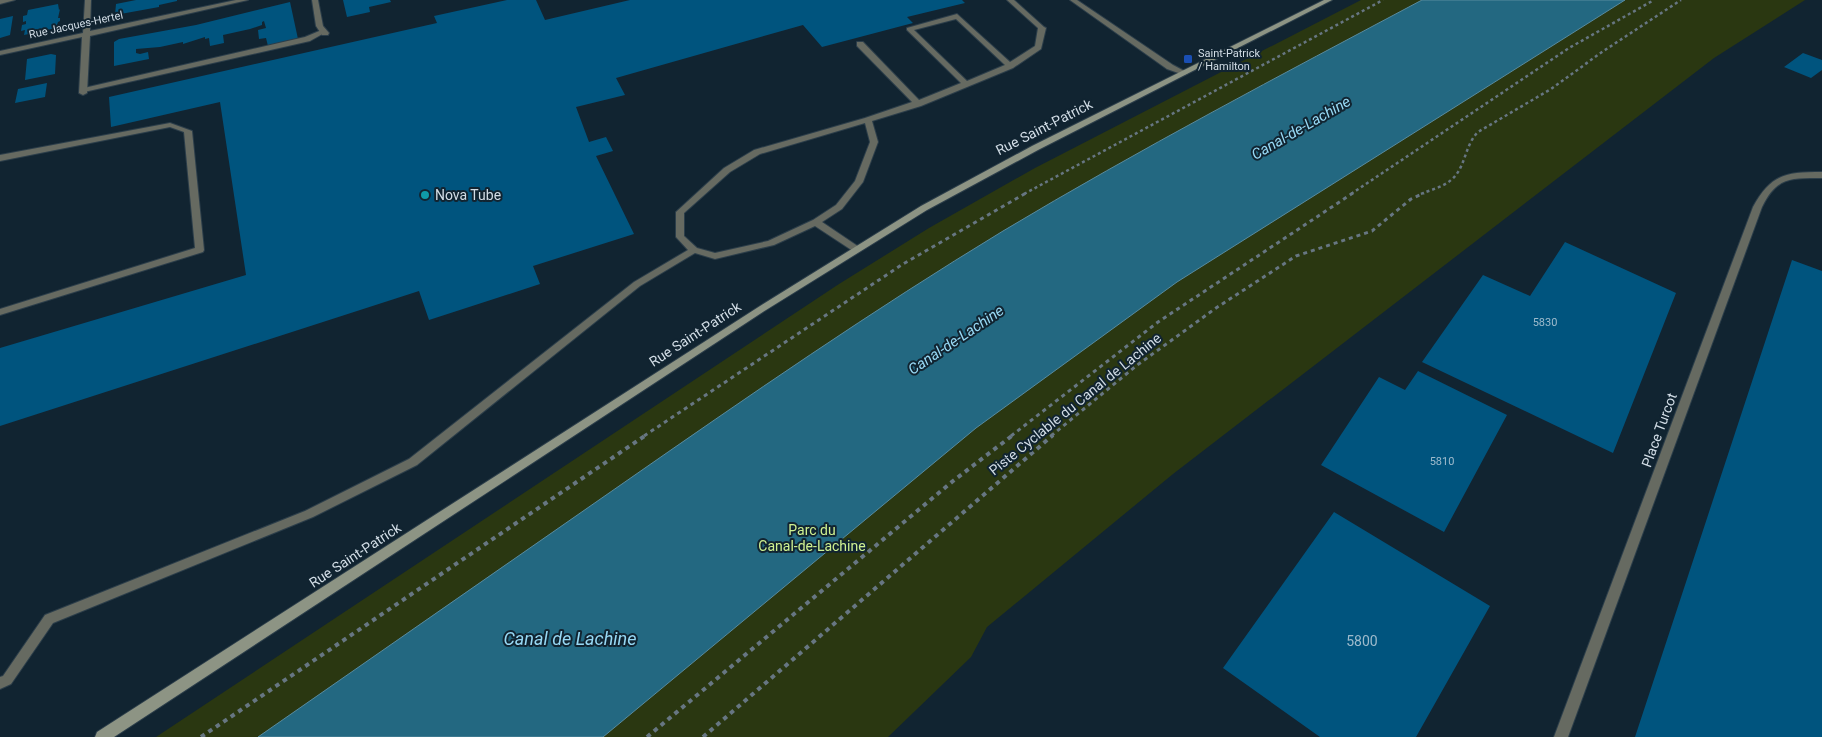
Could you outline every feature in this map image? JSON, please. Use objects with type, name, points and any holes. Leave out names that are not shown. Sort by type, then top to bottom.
[{"type":"main road","name":"Rue Saint-Patrick","points":[[102,737],[856,249],[966,184],[1329,0]]},
{"type":"street","points":[[0,2],[12,0]]},
{"type":"street","points":[[88,0],[83,91],[307,39],[324,32],[320,26],[315,0]]},
{"type":"street","name":"Rue Jacques-Hertel","points":[[0,53],[245,0]]},
{"type":"street","points":[[868,120],[874,142],[858,182],[838,207],[816,222],[772,243],[715,256],[694,250],[680,237],[680,212],[727,170],[757,152],[918,104],[1010,66],[1038,46],[1042,28],[1010,0]]},
{"type":"street","points":[[1073,0],[1170,67],[1184,73]]},
{"type":"street","points":[[966,84],[909,29],[957,16],[1010,66]]},
{"type":"street","points":[[860,44],[918,104]]},
{"type":"street","points":[[0,158],[170,125],[188,131],[200,250],[0,312]]},
{"type":"street","name":"Place Turcot","points":[[1561,737],[1736,264],[1763,197],[1771,186],[1785,178],[1802,175],[1822,175]]},
{"type":"street","points":[[816,222],[856,249]]},
{"type":"street","points":[[0,683],[6,680],[49,619],[309,514],[413,462],[637,284],[694,250]]},
{"type":"path","points":[[201,737],[669,419],[912,258],[1099,152],[1383,0]]},
{"type":"path","points":[[647,737],[953,481],[1158,322],[1450,129],[1568,48],[1654,0]]},
{"type":"path","name":"Piste Cyclable du Canal de Lachine","points":[[703,737],[1005,474],[1136,366],[1216,308],[1296,256],[1372,232],[1411,199],[1450,181],[1460,170],[1472,138],[1478,132],[1551,89],[1602,52],[1681,0]]},
{"type":"green space","name":"Parc du Canal-de-Lachine","points":[[1361,0],[1805,0],[1714,58],[1173,474],[987,627],[971,657],[888,737],[156,737],[839,284],[929,228],[1035,168]]},
{"type":"water","name":"Canal de Lachine","points":[[1422,0],[1625,0],[1177,282],[976,428],[603,737],[258,737],[669,451],[858,323],[954,261],[1159,142]]},
{"type":"building","points":[[136,0],[177,1],[159,5],[159,7],[115,15],[116,4]]},
{"type":"building","points":[[343,0],[390,0],[391,2],[369,7],[370,12],[347,17]]},
{"type":"building","name":"Nova Tube","points":[[507,0],[536,0],[545,20],[630,0],[962,0],[965,3],[907,17],[913,23],[822,47],[803,25],[616,78],[625,95],[576,107],[589,142],[606,137],[613,151],[596,156],[634,234],[533,266],[540,284],[429,320],[419,291],[0,426],[0,348],[246,275],[220,102],[111,127],[109,97],[437,23],[434,16]]},
{"type":"building","points":[[290,2],[298,39],[268,46],[266,38],[259,39],[258,30],[266,28],[264,21],[262,25],[223,35],[224,43],[210,46],[209,38],[205,39],[205,37],[183,44],[183,42],[160,47],[136,49],[136,53],[140,54],[148,52],[149,59],[114,66],[114,42],[119,39],[196,25]]},
{"type":"building","points":[[58,4],[60,9],[58,18],[60,18],[60,21],[56,28],[24,35],[25,30],[21,31],[22,25],[26,24],[26,21],[23,22],[23,16],[27,15],[28,10]]},
{"type":"building","points":[[13,16],[10,35],[0,38],[0,19]]},
{"type":"building","points":[[1803,53],[1822,60],[1822,70],[1811,78],[1784,67]]},
{"type":"building","points":[[51,54],[56,55],[55,74],[25,80],[27,59]]},
{"type":"building","points":[[47,83],[45,97],[15,103],[18,89]]},
{"type":"building","points":[[1565,242],[1676,293],[1613,453],[1422,362],[1483,275],[1530,296]]},
{"type":"building","points":[[1792,260],[1822,271],[1822,737],[1635,737]]},
{"type":"building","points":[[1418,371],[1507,415],[1444,532],[1321,465],[1379,377],[1405,390]]},
{"type":"building","points":[[1334,512],[1490,606],[1416,737],[1320,737],[1223,668]]},
{"type":"place","name":"Saint-Patrick / Hamilton","points":[[1188,59]]},
{"type":"place","name":"Nova Tube","points":[[425,195]]},
{"type":"water label","name":"Canal-de-Lachine","points":[[1301,128]]},
{"type":"water label","name":"Canal-de-Lachine","points":[[956,340]]}]
